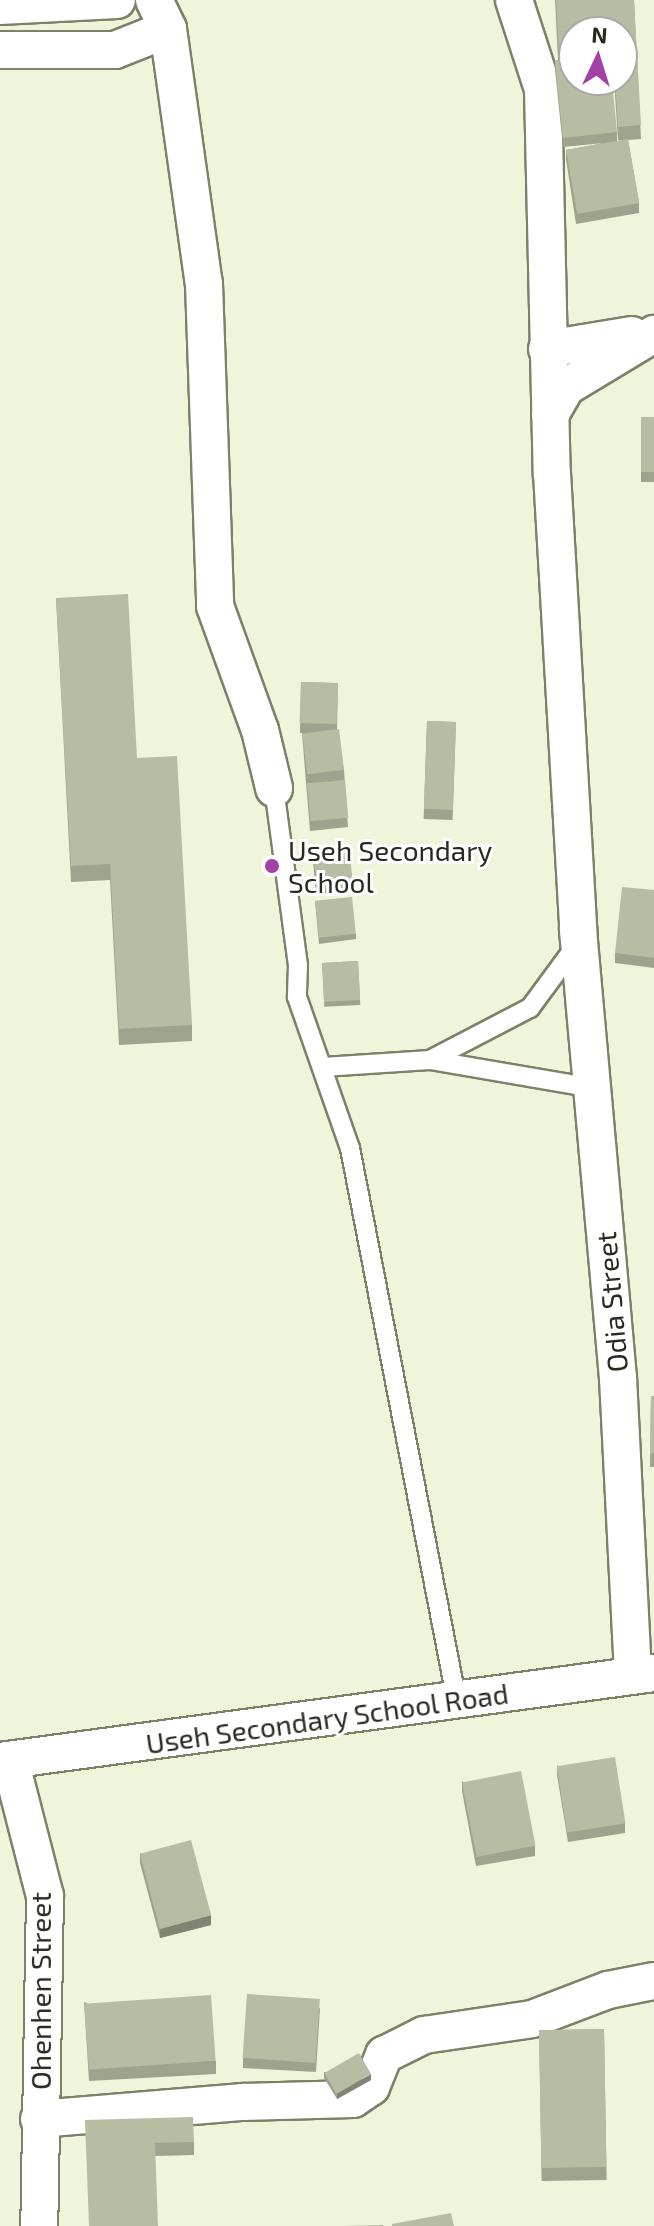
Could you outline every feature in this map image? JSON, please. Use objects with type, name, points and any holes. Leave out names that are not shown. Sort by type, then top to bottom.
[{"type":"street","points":[[0,6],[117,0]]},
{"type":"street","name":"Odia Street","points":[[514,0],[543,89],[547,349],[579,935],[644,1674]]},
{"type":"street","points":[[0,50],[115,50],[161,14],[204,284],[215,606],[260,730],[274,788]]},
{"type":"street","points":[[547,349],[654,333]]},
{"type":"street","points":[[550,415],[566,387],[654,333]]},
{"type":"street","name":"Useh Secondary School Road","points":[[5,1760],[457,1702],[644,1674]]},
{"type":"street","name":"Ohenhen Street","points":[[5,1760],[45,1896],[39,2226]]},
{"type":"street","points":[[39,2119],[243,2102],[353,2099],[371,2087],[384,2055],[424,2035],[532,2019],[608,1990],[654,1981]]},
{"type":"lane","points":[[274,788],[298,965],[297,997],[350,1148],[457,1702]]},
{"type":"lane","points":[[430,1060],[530,1008],[579,935]]},
{"type":"lane","points":[[323,1067],[430,1060],[593,1088]]},
{"type":"building","points":[[556,0],[634,0],[635,16],[558,16],[558,35]]},
{"type":"building","points":[[555,61],[558,61],[558,90]]},
{"type":"building","points":[[638,71],[641,125],[618,127],[616,96],[638,96]]},
{"type":"building","points":[[559,96],[614,96],[617,132],[563,138]]},
{"type":"building","points":[[628,139],[639,203],[577,214],[566,150]]},
{"type":"building","points":[[641,417],[654,417],[654,472],[641,472]]},
{"type":"building","points":[[128,594],[137,758],[177,756],[192,1025],[119,1029],[110,864],[71,866],[56,598]]},
{"type":"building","points":[[301,682],[338,683],[337,724],[300,723]]},
{"type":"building","points":[[427,721],[456,722],[453,810],[424,809]]},
{"type":"building","points":[[339,729],[344,770],[307,774],[302,734]]},
{"type":"building","points":[[345,780],[348,818],[310,821],[307,783]]},
{"type":"building","points":[[349,847],[353,886],[317,890],[313,851]]},
{"type":"building","points":[[622,887],[654,890],[654,958],[615,953]]},
{"type":"building","points":[[352,897],[356,934],[319,938],[315,901]]},
{"type":"building","points":[[358,961],[360,1000],[324,1002],[322,963]]},
{"type":"building","points":[[651,1396],[654,1396],[654,1453],[650,1453]]},
{"type":"building","points":[[615,1757],[625,1823],[567,1832],[557,1766]]},
{"type":"building","points":[[521,1771],[536,1846],[477,1857],[462,1782]]},
{"type":"building","points":[[191,1840],[211,1915],[160,1929],[140,1854]]},
{"type":"building","points":[[247,1994],[320,1999],[315,2063],[243,2058]]},
{"type":"building","points":[[211,1995],[216,2061],[89,2070],[84,2004]]},
{"type":"building","points":[[604,2029],[606,2167],[541,2168],[539,2030]]},
{"type":"building","points":[[359,2053],[371,2074],[336,2094],[324,2073]]},
{"type":"building","points":[[193,2117],[194,2142],[155,2143],[158,2226],[89,2226],[85,2120]]},
{"type":"building","points":[[451,2213],[454,2226],[392,2226],[392,2224]]},
{"type":"place","name":"Useh Secondary School","points":[[272,866]]}]
